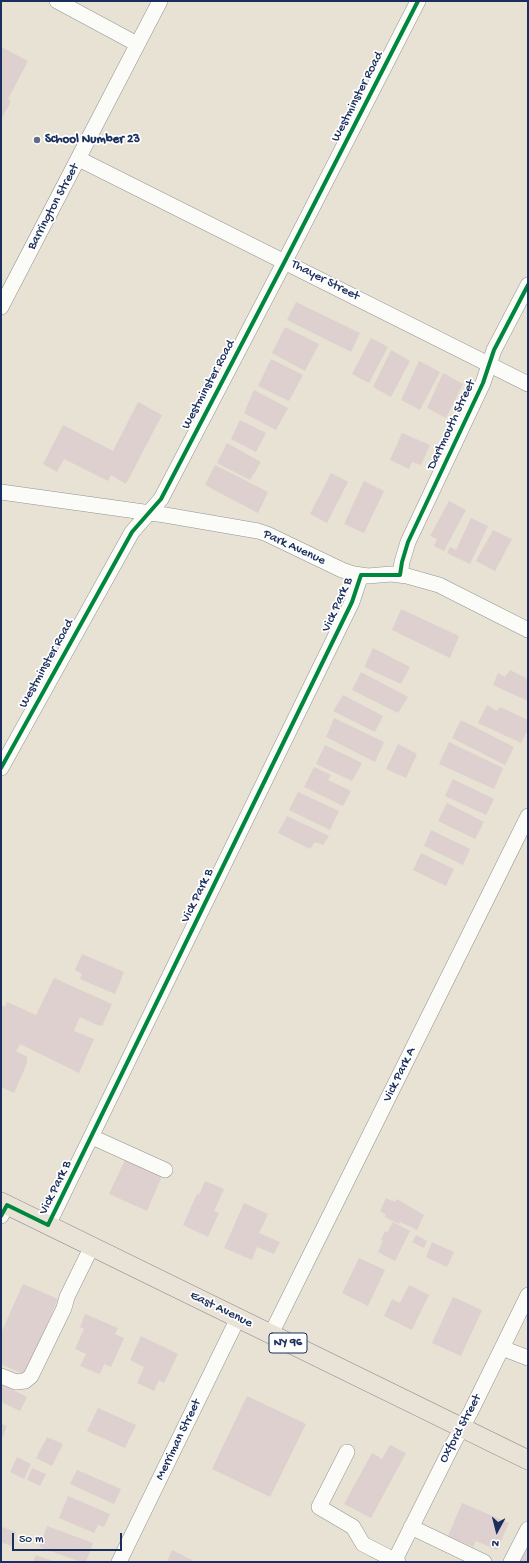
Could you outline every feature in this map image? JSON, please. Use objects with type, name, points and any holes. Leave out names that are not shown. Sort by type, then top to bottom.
[{"type":"main road","name":"East Avenue","points":[[3,1208],[48,1225],[92,1246],[528,1460]]},
{"type":"street","points":[[57,1],[137,44]]},
{"type":"street","name":"Barrington Street","points":[[1,307],[160,1]]},
{"type":"street","name":"Westminster Road","points":[[1,768],[132,532],[161,499],[286,261],[418,1]]},
{"type":"street","name":"Thayer Street","points":[[79,159],[286,261],[528,384]]},
{"type":"street","name":"Dartmouth Street","points":[[400,575],[408,542],[483,383],[494,350],[528,284]]},
{"type":"street","name":"Park Avenue","points":[[1,492],[149,513],[258,531],[342,570],[361,575],[400,575],[419,578],[444,587],[528,630]]},
{"type":"street","name":"Vick Park B","points":[[48,1225],[352,602],[361,575]]},
{"type":"street","name":"Vick Park A","points":[[271,1334],[528,816]]},
{"type":"street","points":[[92,1137],[164,1170]]},
{"type":"street","points":[[1,1376],[16,1382],[25,1381],[31,1376],[92,1246]]},
{"type":"street","name":"Oxford Street","points":[[395,1562],[410,1527],[462,1428],[528,1295]]},
{"type":"street","name":"Merriman Street","points":[[119,1562],[238,1318]]},
{"type":"street","points":[[502,1348],[528,1358]]},
{"type":"street","points":[[347,1452],[319,1507],[353,1527],[363,1544],[395,1562]]},
{"type":"street","points":[[410,1527],[484,1562]]},
{"type":"street","points":[[511,1562],[528,1529]]},
{"type":"building","points":[[1,47],[28,61],[8,99],[11,101],[1,120]]},
{"type":"building","points":[[296,302],[360,333],[351,352],[287,320]]},
{"type":"building","points":[[285,327],[319,344],[305,371],[272,353]]},
{"type":"building","points":[[371,338],[388,347],[369,383],[352,374]]},
{"type":"building","points":[[391,350],[410,361],[391,397],[373,387]]},
{"type":"building","points":[[271,359],[303,375],[289,401],[258,386]]},
{"type":"building","points":[[419,361],[440,372],[420,410],[401,400]]},
{"type":"building","points":[[443,373],[463,384],[446,418],[427,408]]},
{"type":"building","points":[[254,390],[288,408],[276,430],[244,413]]},
{"type":"building","points":[[138,402],[162,415],[126,484],[111,475],[108,481],[64,459],[57,472],[43,464],[63,425],[113,451]]},
{"type":"building","points":[[240,420],[266,433],[256,452],[231,439]]},
{"type":"building","points":[[402,433],[430,445],[421,465],[412,462],[409,469],[390,460]]},
{"type":"building","points":[[227,443],[261,462],[250,480],[217,463]]},
{"type":"building","points":[[215,465],[268,492],[258,513],[205,485]]},
{"type":"building","points":[[331,473],[348,482],[327,523],[310,514]]},
{"type":"building","points":[[364,481],[384,491],[364,533],[344,524]]},
{"type":"building","points":[[449,501],[466,510],[444,551],[434,546],[437,539],[430,536]]},
{"type":"building","points":[[471,518],[488,526],[470,564],[447,553],[450,547],[456,550]]},
{"type":"building","points":[[493,530],[512,539],[495,571],[476,561]]},
{"type":"building","points":[[401,609],[459,636],[450,658],[392,630]]},
{"type":"building","points":[[373,648],[410,667],[401,684],[364,667]]},
{"type":"building","points":[[510,670],[528,679],[528,701],[493,685],[498,673],[505,677]]},
{"type":"building","points":[[361,672],[408,697],[398,713],[352,690]]},
{"type":"building","points":[[343,695],[383,716],[375,732],[333,711]]},
{"type":"building","points":[[487,705],[497,711],[500,707],[528,720],[528,730],[521,743],[478,723]]},
{"type":"building","points":[[334,718],[384,742],[375,762],[326,737]]},
{"type":"building","points":[[461,720],[514,747],[505,765],[452,738]]},
{"type":"building","points":[[449,742],[503,768],[494,789],[439,764]]},
{"type":"building","points":[[398,744],[417,754],[406,778],[386,769]]},
{"type":"building","points":[[325,745],[362,763],[352,781],[316,764]]},
{"type":"building","points":[[314,767],[331,775],[328,780],[351,791],[343,806],[304,787]]},
{"type":"building","points":[[453,779],[494,799],[486,815],[445,796]]},
{"type":"building","points":[[298,792],[339,811],[330,830],[289,810]]},
{"type":"building","points":[[447,803],[484,822],[475,839],[438,821]]},
{"type":"building","points":[[287,816],[329,836],[323,845],[315,842],[310,849],[278,833]]},
{"type":"building","points":[[431,830],[470,849],[463,865],[424,846]]},
{"type":"building","points":[[421,853],[454,869],[446,886],[413,870]]},
{"type":"building","points":[[82,954],[124,972],[115,994],[80,979],[82,974],[75,970]]},
{"type":"building","points":[[54,978],[112,1004],[102,1026],[80,1017],[74,1031],[94,1039],[79,1073],[20,1044],[16,1051],[27,1057],[27,1063],[14,1093],[1,1087],[1,1005],[5,1007],[7,1002],[36,1015]]},
{"type":"building","points":[[125,1160],[162,1176],[147,1211],[109,1194]]},
{"type":"building","points":[[205,1181],[224,1189],[214,1211],[219,1213],[208,1237],[183,1225],[197,1194],[199,1195]]},
{"type":"building","points":[[386,1198],[395,1202],[397,1199],[424,1215],[417,1230],[400,1222],[399,1224],[385,1217],[386,1215],[380,1211]]},
{"type":"building","points":[[244,1203],[268,1214],[259,1233],[280,1242],[274,1254],[257,1247],[252,1260],[224,1248]]},
{"type":"building","points":[[393,1222],[410,1231],[395,1261],[378,1252],[383,1241],[381,1240],[385,1231],[387,1233]]},
{"type":"building","points":[[416,1235],[427,1241],[424,1248],[412,1242]]},
{"type":"building","points":[[432,1242],[454,1252],[447,1267],[426,1257]]},
{"type":"building","points":[[359,1258],[385,1270],[368,1306],[342,1293]]},
{"type":"building","points":[[23,1284],[58,1299],[25,1375],[1,1364],[1,1333]]},
{"type":"building","points":[[409,1285],[429,1295],[412,1330],[384,1316],[392,1299],[400,1303]]},
{"type":"building","points":[[453,1297],[482,1310],[461,1356],[432,1343]]},
{"type":"building","points":[[85,1314],[118,1328],[115,1334],[124,1338],[111,1367],[104,1364],[100,1374],[80,1366],[86,1354],[75,1349],[84,1329],[80,1327]]},
{"type":"building","points":[[141,1336],[178,1354],[164,1383],[159,1380],[154,1391],[137,1383],[144,1367],[130,1360]]},
{"type":"building","points":[[1,1384],[27,1397],[20,1411],[1,1402]]},
{"type":"building","points":[[247,1396],[306,1424],[270,1497],[212,1469]]},
{"type":"building","points":[[98,1408],[136,1425],[125,1448],[87,1431]]},
{"type":"building","points":[[1,1424],[7,1426],[1,1441]]},
{"type":"building","points":[[47,1437],[63,1444],[52,1466],[36,1458]]},
{"type":"building","points":[[390,1445],[406,1453],[371,1518],[344,1504],[372,1453],[382,1459]]},
{"type":"building","points":[[17,1457],[31,1464],[24,1479],[10,1472]]},
{"type":"building","points":[[32,1468],[46,1474],[40,1486],[27,1480]]},
{"type":"building","points":[[77,1470],[121,1489],[114,1504],[70,1484]]},
{"type":"building","points":[[68,1496],[110,1514],[104,1527],[98,1525],[94,1533],[59,1518]]},
{"type":"building","points":[[462,1503],[509,1523],[497,1550],[476,1541],[473,1547],[448,1536]]},
{"type":"building","points":[[47,1526],[93,1543],[86,1562],[81,1562],[39,1547]]},
{"type":"building","points":[[2,1527],[16,1532],[11,1546],[1,1542]]},
{"type":"building","points":[[528,1533],[528,1562],[515,1562]]},
{"type":"building","points":[[172,1550],[192,1560],[191,1562],[167,1562]]},
{"type":"building","points":[[36,1555],[55,1562],[33,1562]]},
{"type":"cycle path","points":[[1,768],[132,532],[161,499],[418,1]]},
{"type":"cycle path","points":[[1,1216],[7,1205],[48,1225],[352,602],[361,575],[400,575],[408,542],[483,383],[494,350],[528,285]]},
{"type":"place","name":"School Number 23","points":[[37,140]]}]
